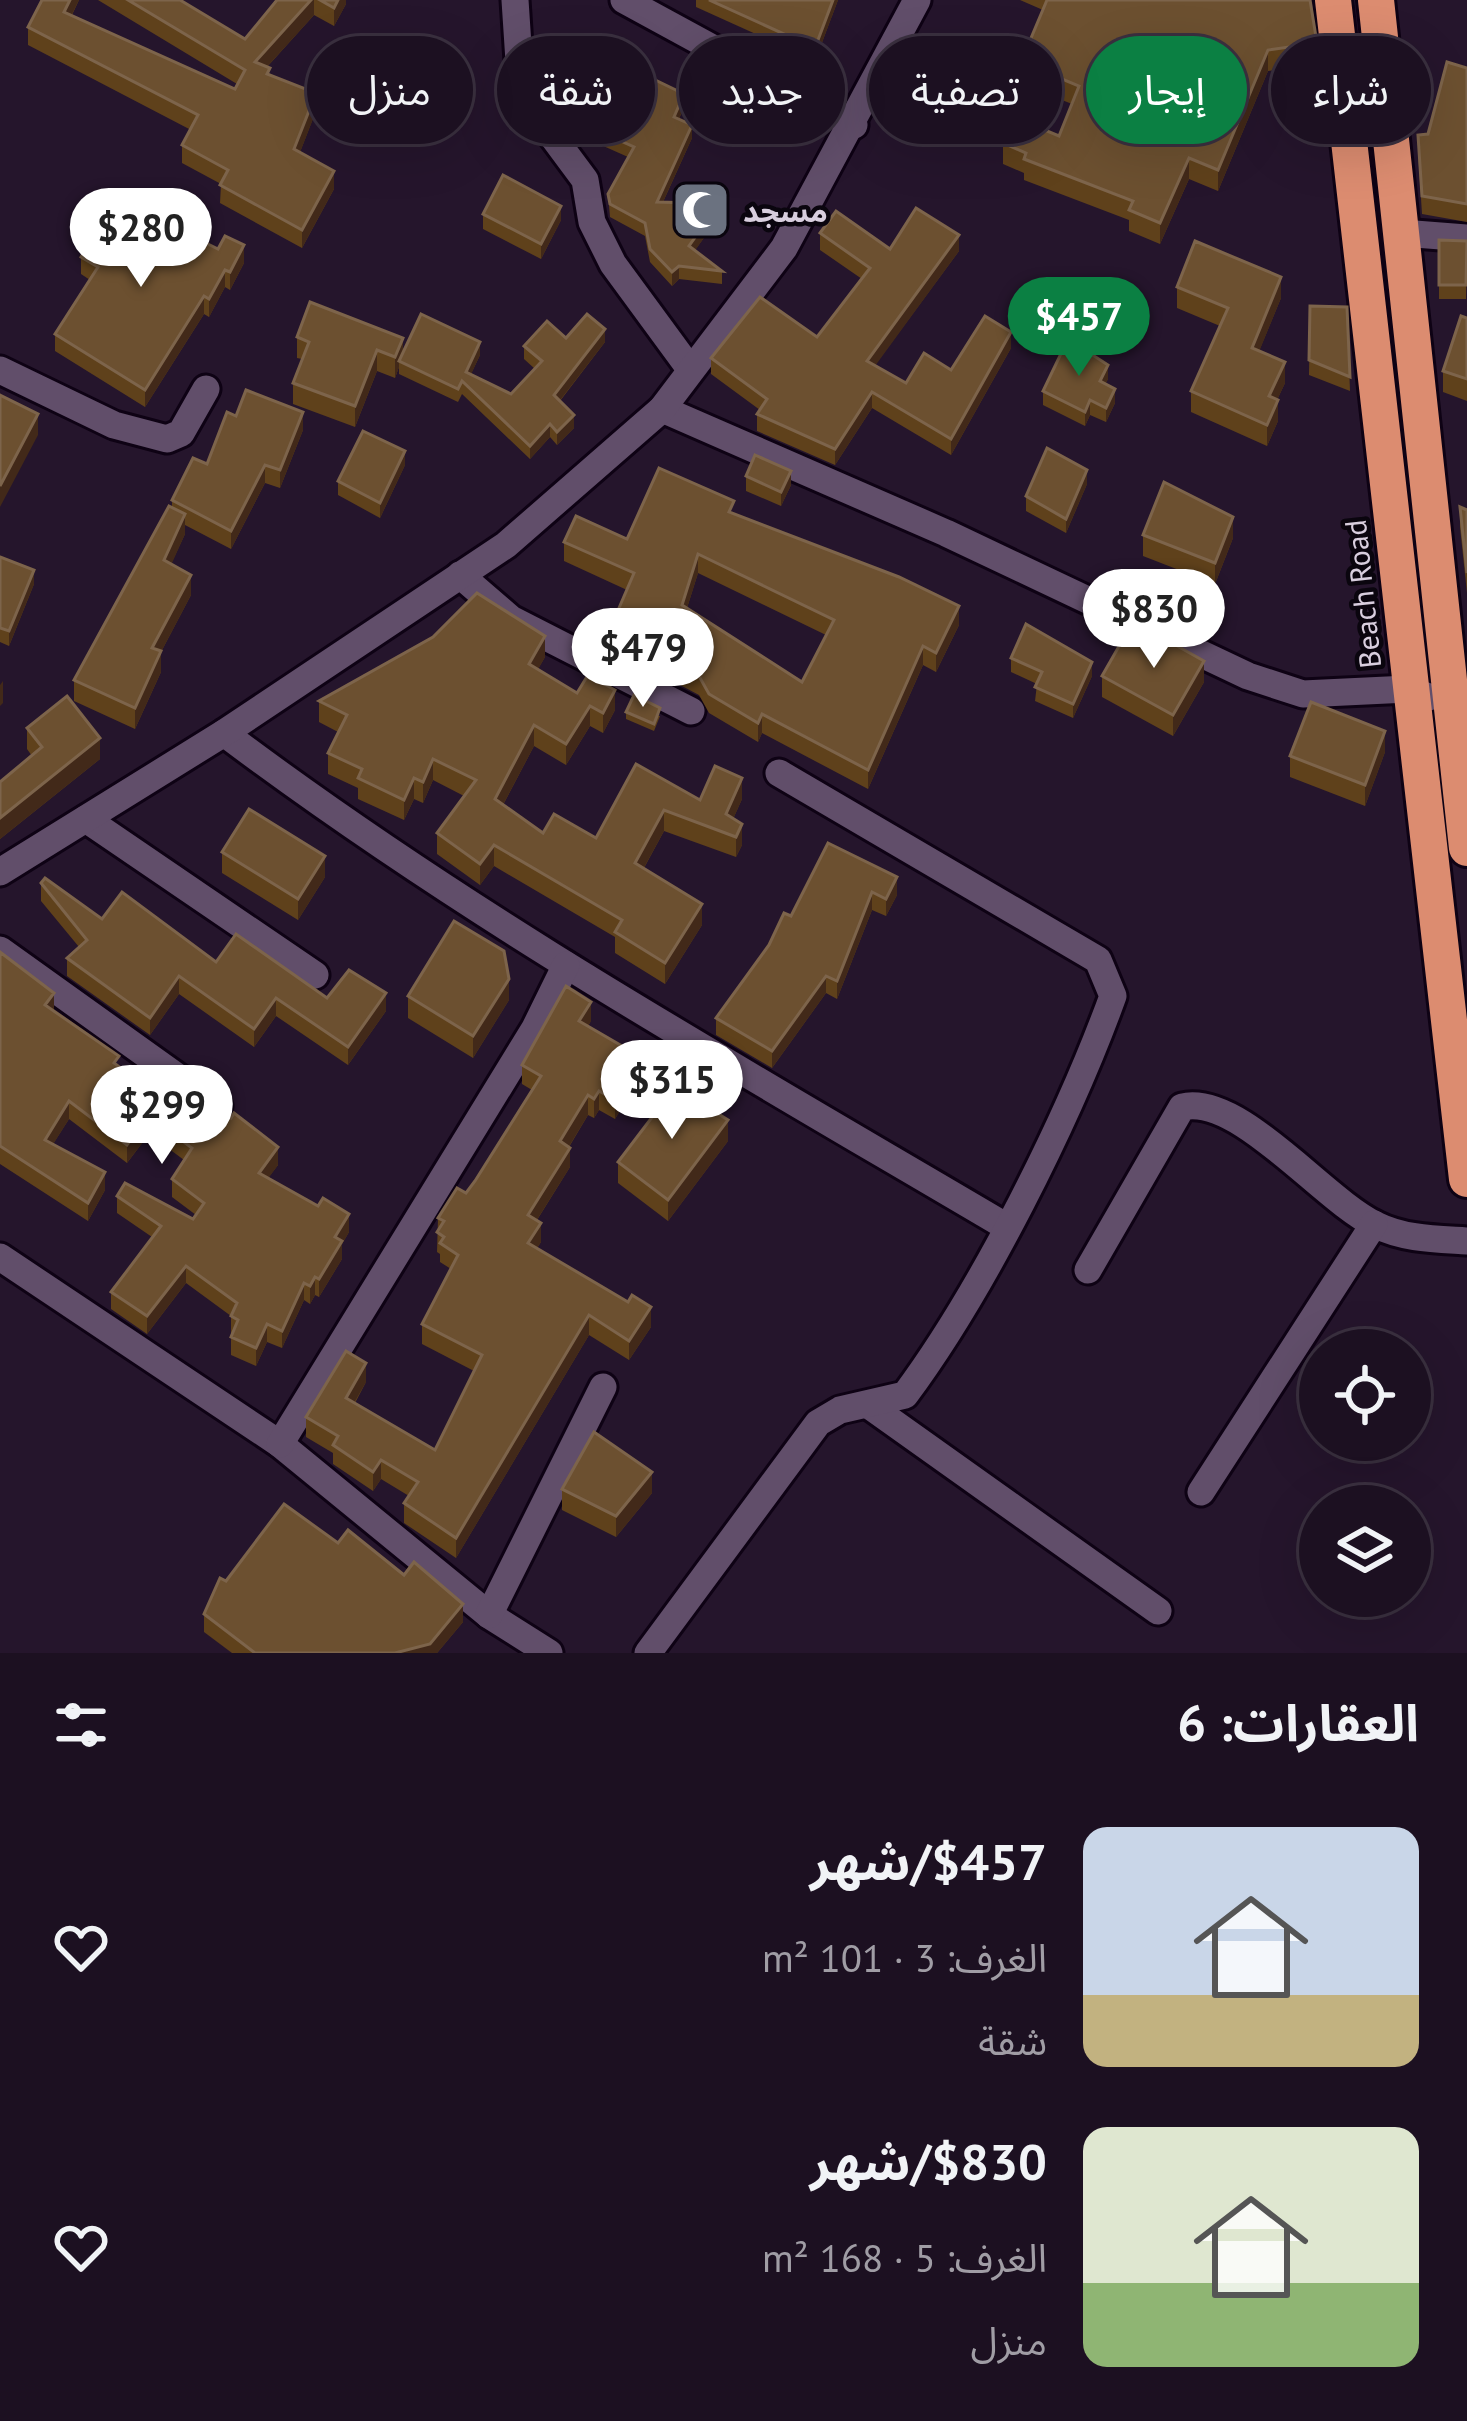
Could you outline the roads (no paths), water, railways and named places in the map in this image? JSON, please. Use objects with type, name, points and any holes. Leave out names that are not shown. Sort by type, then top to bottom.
[{"type":"highway","name":"Beach Road","points":[[1333,0],[1467,1179]]},
{"type":"highway","points":[[1376,0],[1459,706],[1467,848]]},
{"type":"street","points":[[515,0],[519,61],[533,110],[585,179],[592,222],[613,263],[690,369]]},
{"type":"street","points":[[624,0],[854,125]]},
{"type":"street","points":[[0,872],[224,733],[506,545],[662,410],[784,248],[917,0]]},
{"type":"street","points":[[1402,233],[1467,238]]},
{"type":"street","points":[[0,370],[114,424],[167,440],[181,433],[206,389]]},
{"type":"street","points":[[662,410],[946,533],[1248,676],[1303,694],[1408,689],[1459,706]]},
{"type":"street","points":[[460,575],[511,620],[691,710]]},
{"type":"street","points":[[224,733],[314,801],[566,965],[1007,1227]]},
{"type":"street","points":[[648,1653],[818,1423],[840,1410],[904,1395],[1007,1227],[1113,996],[1098,960],[779,773]]},
{"type":"street","points":[[86,818],[315,975]]},
{"type":"street","points":[[0,950],[218,1106]]},
{"type":"street","points":[[280,1444],[536,1028],[566,965]]},
{"type":"street","points":[[1088,1270],[1181,1107],[1199,1102],[1230,1116],[1374,1224],[1416,1238],[1467,1241]]},
{"type":"street","points":[[1201,1492],[1374,1224]]},
{"type":"street","points":[[0,1257],[280,1444],[489,1615],[549,1653]]},
{"type":"street","points":[[489,1615],[603,1387]]},
{"type":"street","points":[[870,1406],[1158,1611]]},
{"type":"place","name":"مسجد","points":[[701,210]]}]
